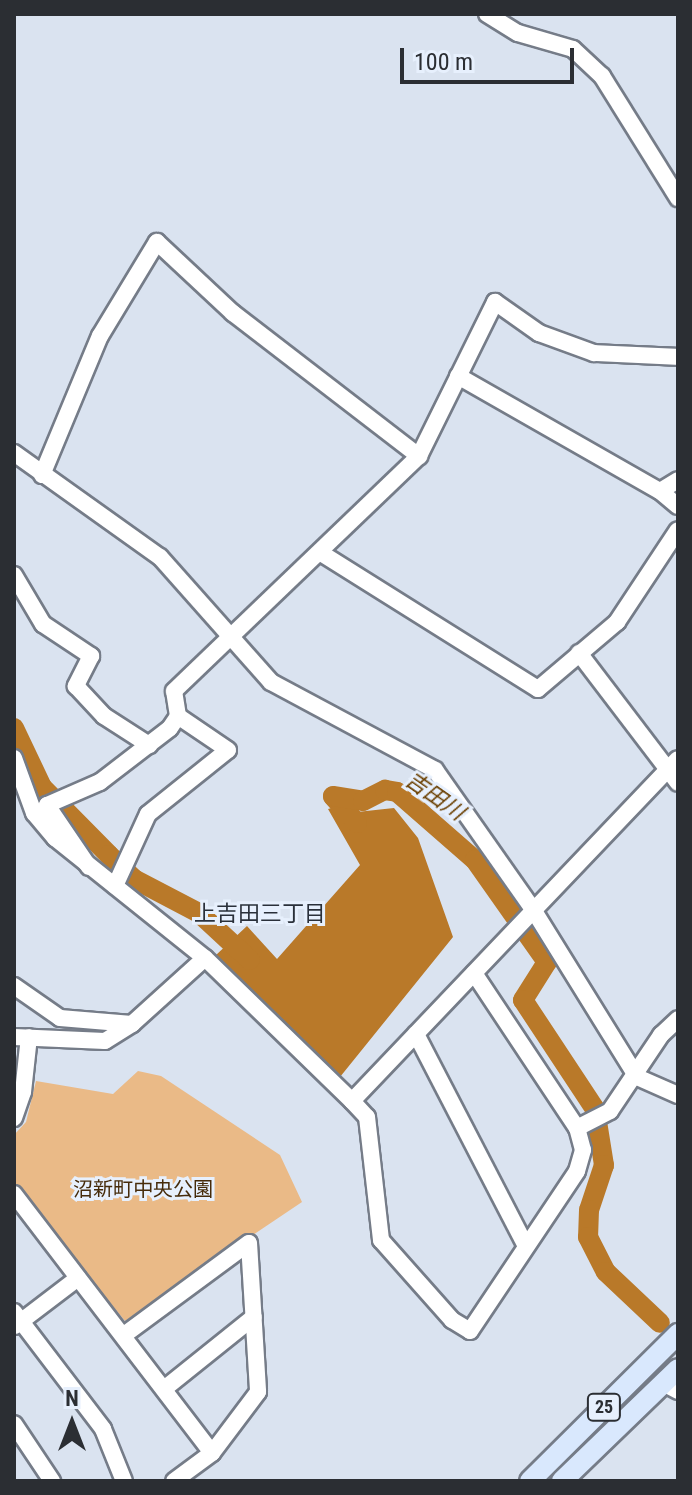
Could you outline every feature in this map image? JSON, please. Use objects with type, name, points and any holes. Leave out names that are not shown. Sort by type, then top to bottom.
[{"type":"main road","name":"25","points":[[530,1481],[678,1334]]},
{"type":"main road","name":"25","points":[[562,1481],[673,1381]]},
{"type":"street","points":[[487,14],[518,33],[573,49],[602,76],[678,198]]},
{"type":"street","points":[[42,475],[100,336],[157,242],[244,322],[419,456]]},
{"type":"street","points":[[115,886],[148,814],[228,750],[178,716],[174,691],[419,456],[495,302],[539,333],[594,353],[678,357]]},
{"type":"street","points":[[458,376],[660,491],[678,506]]},
{"type":"street","points":[[14,453],[160,557],[229,640],[271,682],[435,770],[534,911],[637,1077],[678,1095]]},
{"type":"street","points":[[660,491],[678,480]]},
{"type":"street","points":[[321,553],[538,689],[617,622],[678,530]]},
{"type":"street","points":[[14,575],[43,624],[91,656],[76,686],[104,716],[149,745]]},
{"type":"street","points":[[352,1101],[534,911],[675,771],[579,653]]},
{"type":"street","points":[[89,867],[47,805],[100,782],[149,745],[178,716]]},
{"type":"street","points":[[14,758],[34,813],[89,867],[205,958],[367,1117],[381,1240],[452,1320],[470,1331],[495,1299],[525,1244],[577,1171],[583,1150],[577,1128],[474,973]]},
{"type":"street","points":[[14,1118],[23,1092],[21,1037],[105,1041],[132,1024],[205,958]]},
{"type":"street","points":[[14,986],[60,1018],[132,1024]]},
{"type":"street","points":[[577,1128],[610,1111],[637,1077],[661,1035],[678,1019]]},
{"type":"street","points":[[416,1034],[525,1244]]},
{"type":"street","points":[[14,1194],[212,1453]]},
{"type":"street","points":[[124,1335],[249,1243],[258,1392],[212,1453],[174,1481]]},
{"type":"street","points":[[78,1278],[16,1320],[103,1429],[124,1481]]},
{"type":"street","points":[[164,1389],[254,1317]]},
{"type":"street","points":[[14,1424],[52,1481]]},
{"type":"green space","name":"沼新町中央公園","points":[[138,1071],[161,1076],[280,1155],[302,1202],[125,1321],[14,1186],[14,1135],[26,1122],[36,1081],[113,1094]]},
{"type":"shaded area","points":[[353,802],[357,812],[394,808],[418,838],[453,937],[340,1077],[216,955],[247,926],[277,959],[360,865],[328,809]]},
{"type":"waterway","name":"吉田川","points":[[14,728],[42,787],[109,855],[134,879],[199,913],[250,960]]},
{"type":"waterway","name":"吉田川","points":[[357,823],[333,796],[363,801],[385,790],[397,792],[475,860],[547,962],[523,1000],[595,1109],[604,1165],[589,1210],[588,1237],[606,1272],[660,1323]]},
{"type":"district","name":"上吉田三丁目","points":[[260,914]]}]
